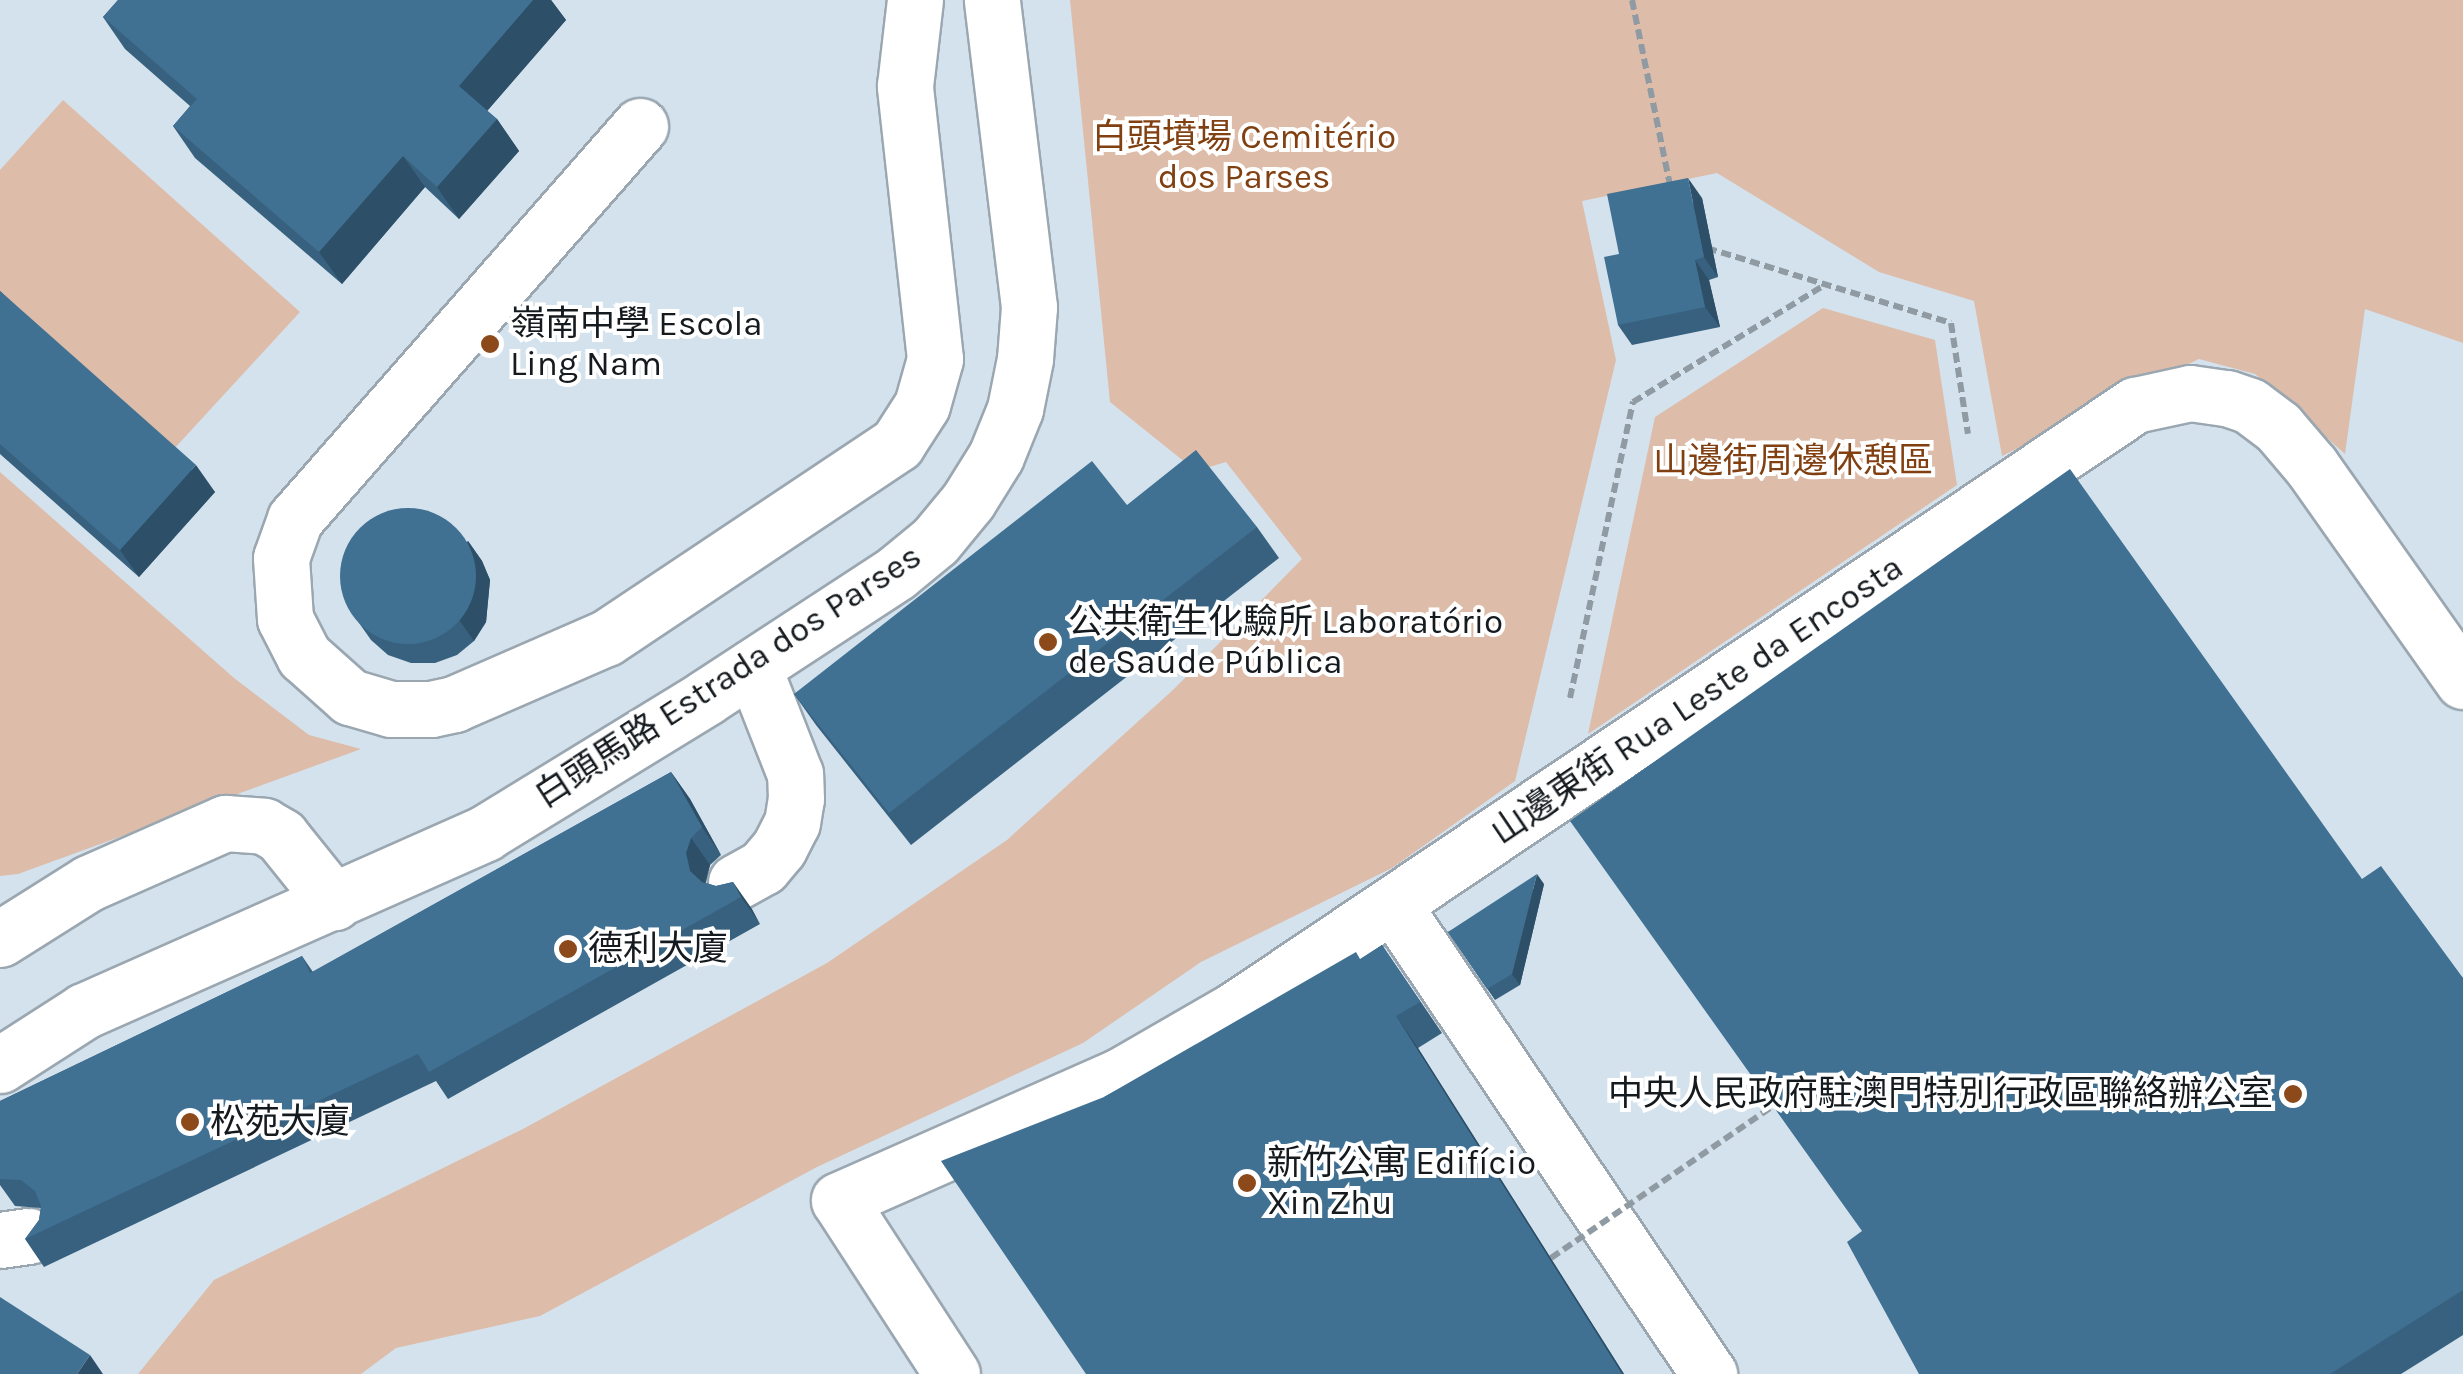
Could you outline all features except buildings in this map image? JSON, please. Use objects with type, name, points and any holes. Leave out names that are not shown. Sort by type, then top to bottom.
[{"type":"street","points":[[640,126],[295,519],[281,558],[285,620],[318,672],[350,697],[391,709],[432,709],[606,638],[897,444],[922,405],[935,358],[905,86],[915,0]]},
{"type":"street","name":"白頭馬路 Estrada dos Parses","points":[[0,1064],[84,1011],[484,833],[753,667],[896,573],[935,541],[983,480],[1015,409],[1029,307],[992,0]]},
{"type":"street","name":"山邊東街 Rua Leste da Encosta","points":[[952,1374],[839,1200],[1120,1076],[1236,1010],[2134,405],[2190,392],[2250,406],[2278,426],[2312,467],[2463,681]]},
{"type":"street","points":[[736,882],[763,867],[780,848],[792,823],[796,799],[794,774],[753,667]]},
{"type":"street","points":[[0,939],[76,890],[225,823],[246,822],[281,836],[334,902]]},
{"type":"street","points":[[0,896],[58,887],[137,861]]},
{"type":"street","points":[[1393,905],[1710,1374]]},
{"type":"path","points":[[1632,0],[1674,202]]},
{"type":"path","points":[[1698,244],[1951,323],[1979,510]]},
{"type":"path","points":[[1549,800],[1634,402],[1826,284]]},
{"type":"path","points":[[1551,1258],[1773,1106]]},
{"type":"green space","name":"白頭墳場 Cemitério dos Parses","points":[[1070,0],[2463,0],[2463,343],[2365,309],[2345,454],[2255,374],[2199,359],[2002,456],[1974,301],[1879,272],[1717,173],[1582,201],[1616,360],[1515,781],[1392,868],[1201,962],[1083,1043],[817,1167],[540,1316],[396,1348],[361,1374],[138,1374],[214,1280],[523,1129],[827,963],[1007,840],[1174,689],[1302,559],[1226,462],[1196,471],[1110,402]]},
{"type":"green space","points":[[63,100],[300,312],[173,450],[0,295],[0,170]]},
{"type":"green space","name":"山邊街周邊休憩區","points":[[1823,308],[1935,340],[1957,485],[1588,734],[1655,417]]},
{"type":"green space","points":[[0,472],[234,678],[309,735],[361,749],[18,874],[0,876]]},
{"type":"place","name":"嶺南中學 Escola Ling Nam","points":[[490,344]]},
{"type":"place","name":"公共衛生化驗所 Laboratório de Saúde Pública","points":[[1048,642]]},
{"type":"place","name":"德利大廈","points":[[568,949]]},
{"type":"place","name":"中央人民政府駐澳門特別行政區聯絡辦公室","points":[[2293,1094]]},
{"type":"place","name":"松苑大廈","points":[[190,1122]]},
{"type":"place","name":"新竹公寓 Edifício Xin Zhu","points":[[1247,1183]]}]
